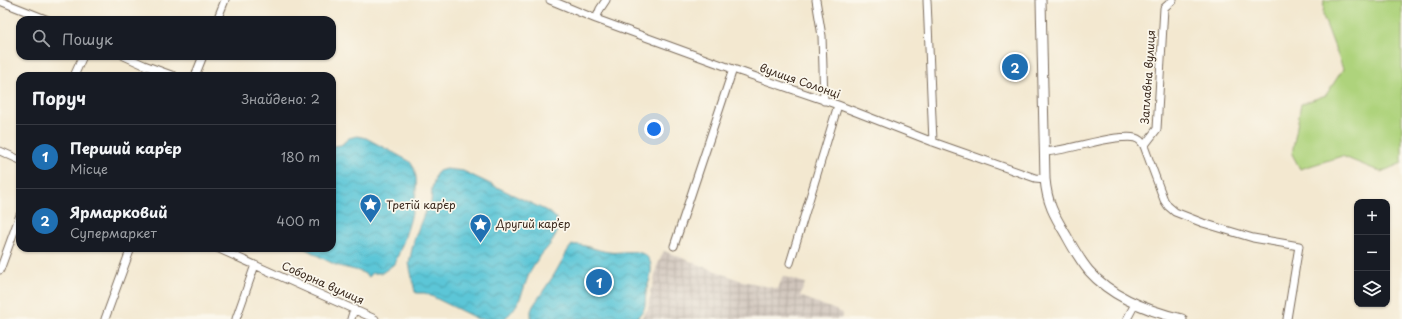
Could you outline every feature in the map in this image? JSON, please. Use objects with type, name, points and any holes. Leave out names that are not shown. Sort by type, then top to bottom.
[{"type":"main road","points":[[1041,0],[1045,179],[1047,197],[1050,206],[1072,247],[1086,267],[1107,288],[1135,304],[1182,319]]},
{"type":"street","points":[[219,16],[225,0]]},
{"type":"street","name":"вулиця Солонці","points":[[550,0],[596,19],[838,105],[933,142],[1034,178],[1045,179]]},
{"type":"street","points":[[596,19],[602,5],[606,0]]},
{"type":"street","points":[[816,0],[822,36],[824,101]]},
{"type":"street","points":[[926,0],[933,142]]},
{"type":"street","name":"Заплавна вулиця","points":[[1144,146],[1157,129],[1164,8],[1173,0]]},
{"type":"street","points":[[0,1],[38,16]]},
{"type":"street","points":[[76,72],[81,60]]},
{"type":"street","points":[[133,60],[163,72]]},
{"type":"street","points":[[197,72],[201,60]]},
{"type":"street","points":[[674,246],[734,69]]},
{"type":"street","points":[[790,263],[838,105]]},
{"type":"street","points":[[1045,152],[1093,142],[1130,137],[1139,139],[1144,146],[1164,200],[1174,211],[1203,223],[1253,238],[1299,246],[1287,319]]},
{"type":"street","points":[[0,151],[16,158]]},
{"type":"street","points":[[0,270],[16,226]]},
{"type":"street","points":[[105,319],[130,252]]},
{"type":"street","name":"Соборна вулиця","points":[[226,252],[375,319]]},
{"type":"street","points":[[236,319],[255,264]]},
{"type":"street","points":[[1128,319],[1135,304]]},
{"type":"street","points":[[351,319],[354,309]]},
{"type":"shaded area","points":[[664,251],[739,280],[778,289],[783,276],[805,283],[800,296],[843,313],[841,319],[640,319],[648,309],[651,295],[650,291],[653,286],[657,266]]},
{"type":"green space","points":[[1324,0],[1402,0],[1402,163],[1381,172],[1342,156],[1300,169],[1292,154],[1301,104],[1326,95],[1343,69],[1323,16]]},
{"type":"water","name":"Третій кар’єр","points":[[357,136],[366,138],[409,161],[414,169],[416,181],[416,194],[413,208],[405,237],[397,258],[394,264],[382,273],[373,273],[369,277],[358,271],[336,265],[311,252],[336,252],[336,146],[341,145],[349,138]]},
{"type":"water","name":"Другий кар’єр","points":[[446,169],[463,171],[545,210],[552,214],[557,220],[558,226],[553,241],[535,263],[520,299],[511,313],[504,319],[478,319],[425,293],[415,292],[409,263],[414,240],[424,214],[431,203],[432,188],[436,174],[439,171]]},
{"type":"water","points":[[572,245],[581,245],[609,252],[636,252],[645,255],[649,259],[651,273],[646,293],[645,305],[637,319],[531,319],[531,311],[533,306]]},
{"type":"place","name":"Ярмарковий","points":[[1015,67]]},
{"type":"place","name":"Третій кар’єр","points":[[370,224]]},
{"type":"place","name":"Другий кар’єр","points":[[481,244]]},
{"type":"place","name":"Перший кар’єр","points":[[599,282]]}]
